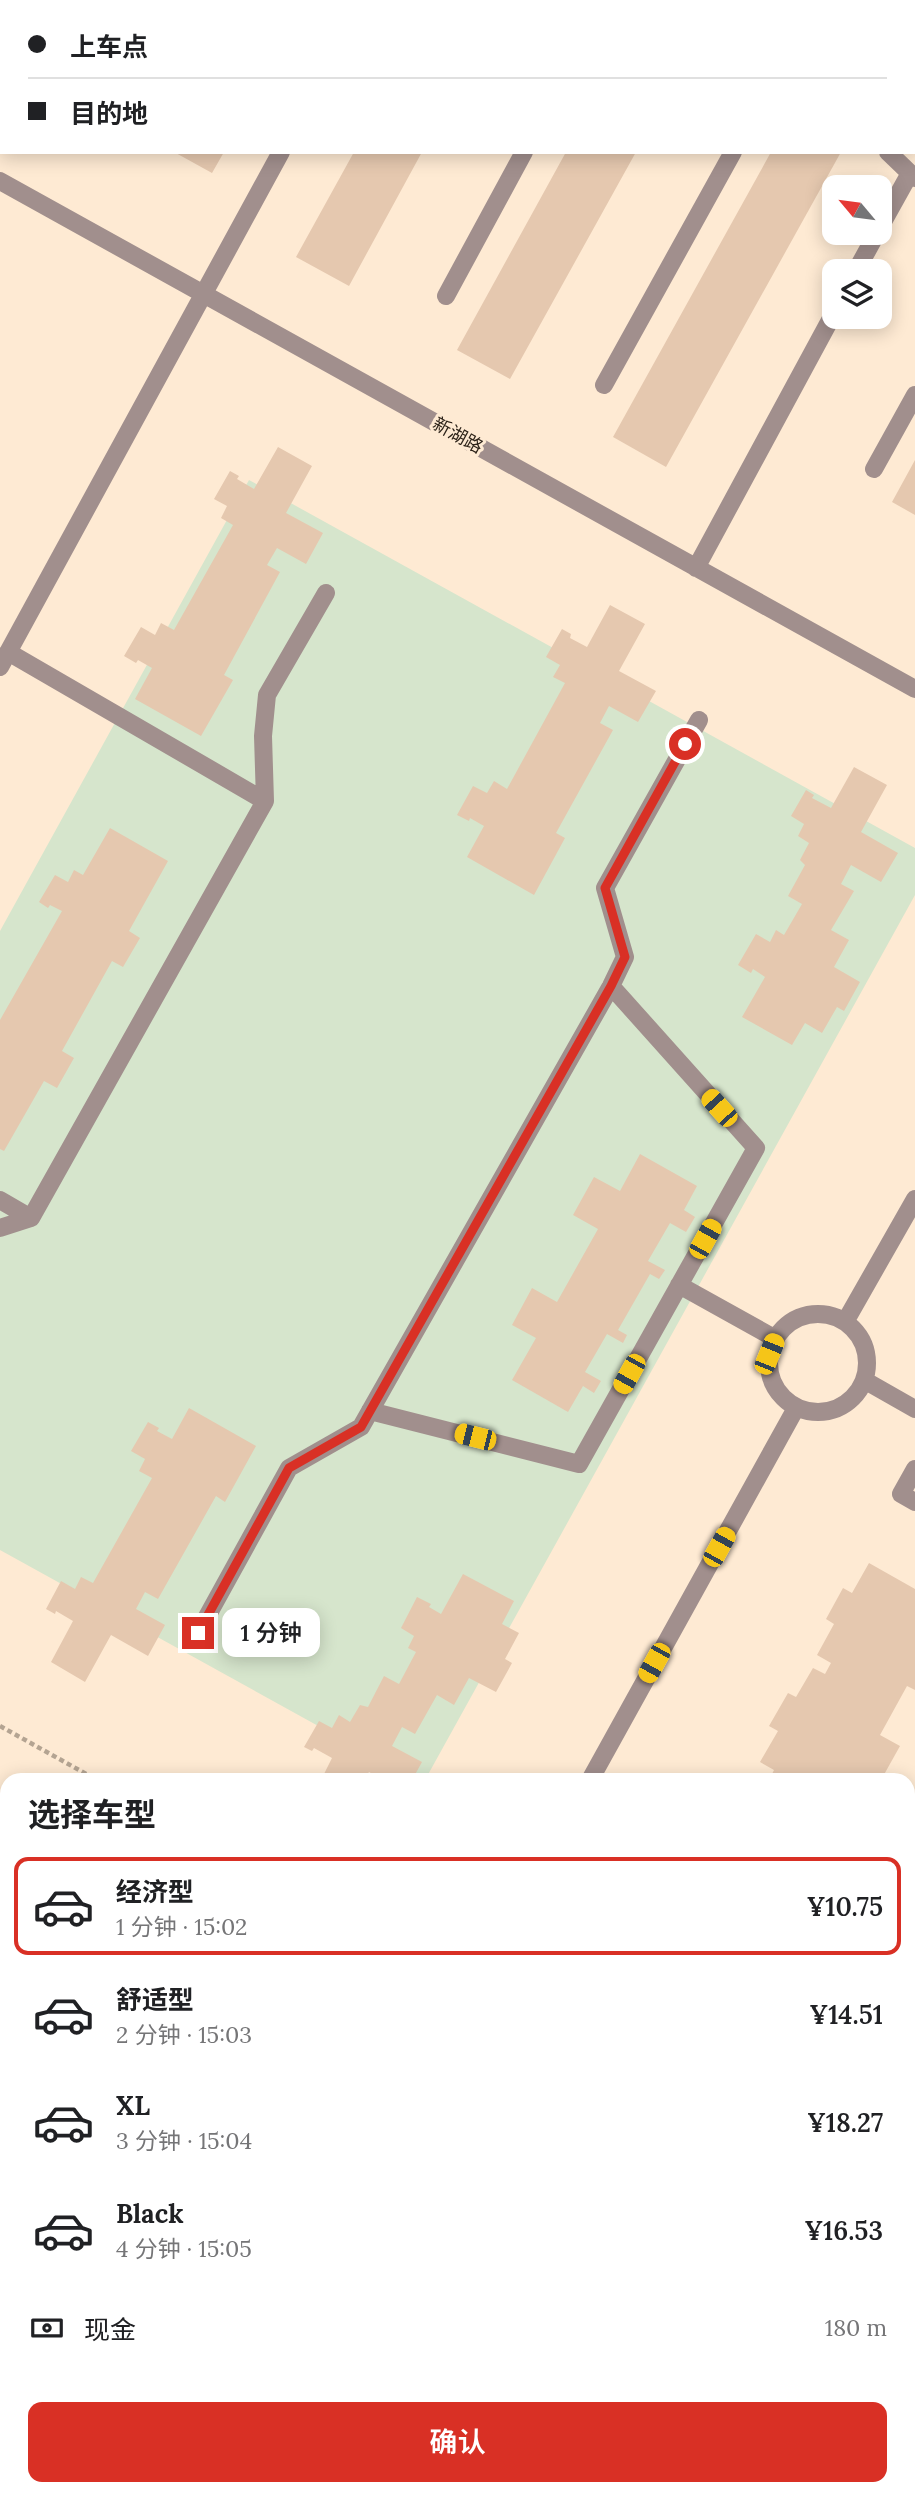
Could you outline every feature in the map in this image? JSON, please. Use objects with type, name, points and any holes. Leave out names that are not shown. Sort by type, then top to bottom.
[{"type":"street","points":[[265,801],[4,659],[280,154]]},
{"type":"street","points":[[446,296],[523,154]]},
{"type":"street","points":[[604,385],[732,154]]},
{"type":"street","points":[[890,154],[912,176],[892,208]]},
{"type":"street","name":"新湖路","points":[[0,181],[915,689]]},
{"type":"street","points":[[696,568],[825,329]]},
{"type":"street","points":[[874,470],[915,395]]},
{"type":"street","points":[[0,1228],[31,1217],[265,801],[263,736],[267,695],[326,593]]},
{"type":"street","points":[[198,1633],[289,1468],[361,1427],[611,986],[625,957],[605,888],[699,720]]},
{"type":"street","points":[[370,1411],[579,1464],[756,1148],[611,986]]},
{"type":"street","points":[[845,1322],[915,1199]]},
{"type":"street","points":[[0,1200],[31,1217]]},
{"type":"street","points":[[679,1285],[776,1339]]},
{"type":"street","points":[[814,1314],[845,1322],[857,1333],[865,1348],[867,1364],[864,1380],[856,1395],[829,1412],[812,1413],[796,1408],[783,1399],[769,1370],[769,1354],[776,1339],[785,1327],[799,1318],[814,1314]]},
{"type":"street","points":[[864,1380],[915,1409]]},
{"type":"street","points":[[594,1773],[796,1408]]},
{"type":"street","points":[[915,1469],[901,1494],[915,1502]]},
{"type":"path","points":[[0,1726],[84,1773]]},
{"type":"green space","points":[[249,480],[915,848],[915,895],[429,1773],[403,1773],[0,1550],[0,931]]},
{"type":"building","points":[[178,154],[223,154],[212,173]]},
{"type":"building","points":[[353,154],[421,154],[349,286],[296,257]]},
{"type":"building","points":[[565,154],[635,154],[510,379],[457,350]]},
{"type":"building","points":[[770,154],[840,154],[828,175],[822,175],[822,186],[666,467],[613,437]]},
{"type":"building","points":[[278,447],[312,466],[286,513],[323,533],[306,564],[277,548],[267,565],[280,572],[224,675],[233,680],[201,736],[135,699],[152,668],[124,656],[141,627],[155,635],[161,623],[174,630],[233,525],[221,518],[227,506],[214,499],[230,471],[239,476],[237,479],[254,489]]},
{"type":"building","points":[[915,460],[915,515],[892,502]]},
{"type":"building","points":[[610,605],[645,624],[619,671],[656,691],[638,722],[609,706],[600,723],[613,730],[556,833],[565,838],[534,895],[467,857],[484,826],[470,818],[469,821],[457,815],[473,786],[487,793],[494,781],[507,789],[565,683],[553,677],[560,665],[546,657],[562,629],[571,634],[570,638],[587,647]]},
{"type":"building","points":[[854,767],[887,785],[861,832],[898,853],[881,882],[851,865],[841,884],[854,891],[831,930],[849,940],[834,967],[860,982],[844,1011],[837,1007],[822,1033],[805,1023],[792,1045],[742,1017],[765,977],[753,969],[751,973],[738,965],[756,934],[770,942],[776,930],[784,935],[802,904],[788,896],[805,865],[800,860],[809,843],[798,836],[804,824],[791,816],[806,790],[814,795],[812,798],[831,808]]},
{"type":"building","points":[[110,828],[168,861],[129,931],[140,938],[123,967],[112,961],[62,1051],[74,1058],[57,1088],[44,1081],[4,1151],[0,1149],[0,1020],[62,911],[50,905],[48,908],[39,902],[55,875],[68,882],[74,870],[83,875]]},
{"type":"building","points":[[640,1154],[697,1186],[684,1210],[695,1217],[686,1232],[670,1223],[648,1261],[665,1270],[659,1279],[650,1274],[618,1330],[627,1335],[623,1343],[607,1334],[585,1372],[601,1381],[594,1393],[583,1386],[568,1412],[512,1380],[536,1338],[512,1325],[532,1288],[557,1302],[598,1229],[573,1215],[594,1177],[620,1191]]},
{"type":"building","points":[[189,1408],[256,1446],[225,1502],[216,1496],[158,1599],[145,1592],[136,1609],[165,1625],[148,1656],[111,1635],[85,1682],[51,1662],[73,1621],[56,1611],[55,1614],[46,1609],[61,1581],[75,1589],[81,1577],[93,1583],[152,1478],[139,1471],[145,1459],[131,1451],[148,1422],[159,1428],[157,1431],[172,1439]]},
{"type":"building","points":[[869,1563],[915,1589],[915,1690],[907,1686],[880,1735],[900,1746],[885,1773],[772,1773],[774,1770],[760,1762],[778,1731],[769,1726],[788,1693],[796,1697],[813,1668],[825,1674],[831,1663],[817,1655],[834,1624],[826,1619],[843,1588],[852,1593]]},
{"type":"building","points":[[463,1574],[514,1601],[502,1624],[519,1633],[505,1659],[512,1663],[496,1692],[469,1678],[454,1705],[437,1695],[415,1734],[402,1727],[392,1746],[422,1762],[416,1773],[324,1773],[332,1758],[314,1748],[312,1751],[304,1747],[319,1721],[332,1728],[339,1715],[350,1722],[360,1705],[368,1707],[384,1676],[399,1684],[416,1652],[408,1648],[414,1636],[401,1628],[417,1597],[431,1604],[429,1607],[441,1614]]},
{"type":"route","points":[[198,1633],[289,1468],[361,1427],[611,986],[625,957],[605,888],[685,744]]}]
